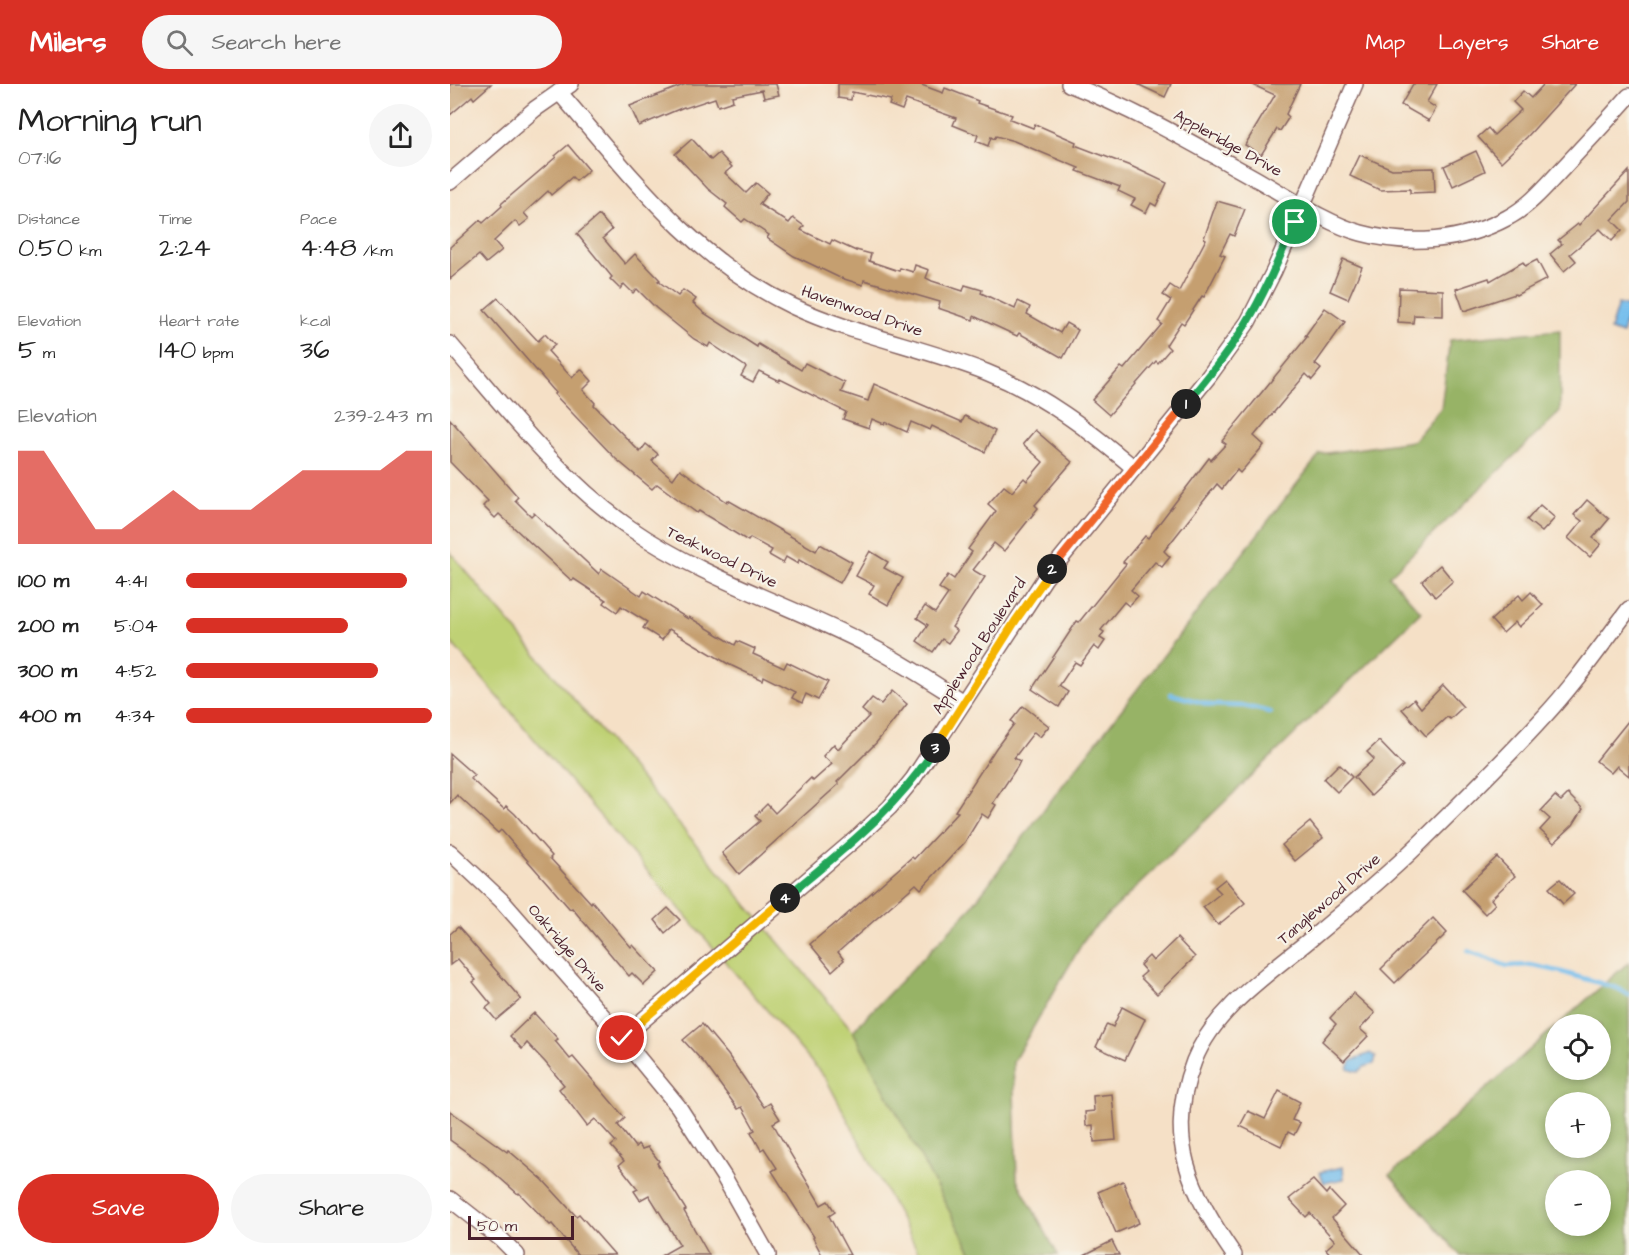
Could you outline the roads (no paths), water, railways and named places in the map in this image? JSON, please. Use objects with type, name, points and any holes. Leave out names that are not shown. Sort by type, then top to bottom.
[{"type":"street","name":"Applewood Boulevard","points":[[622,1038],[890,807],[925,762],[1045,578],[1209,376],[1248,322],[1274,271],[1354,84]]},
{"type":"street","name":"Appleridge Drive","points":[[1077,86],[1170,130],[1303,205],[1359,233],[1398,241],[1442,239],[1473,233],[1508,218],[1534,199],[1629,96]]},
{"type":"street","points":[[450,182],[534,109],[565,88]]},
{"type":"street","name":"Havenwood Drive","points":[[565,88],[678,227],[709,254],[747,281],[792,306],[834,323],[964,364],[1014,384],[1074,419],[1134,468]]},
{"type":"street","name":"Teakwood Drive","points":[[450,344],[570,480],[628,527],[695,567],[870,646],[963,702]]},
{"type":"street","name":"Tanglewood Drive","points":[[1234,1255],[1202,1204],[1193,1186],[1183,1153],[1184,1094],[1195,1059],[1208,1035],[1232,1006],[1253,987],[1364,895],[1414,849],[1535,727],[1573,683],[1629,609]]},
{"type":"street","name":"Oakridge Drive","points":[[450,852],[502,901],[622,1038],[678,1106],[701,1140],[768,1255]]},
{"type":"street","points":[[450,1198],[501,1239],[517,1255]]},
{"type":"water","points":[[1618,304],[1629,307],[1622,334],[1610,330]]},
{"type":"water","points":[[1370,1053],[1376,1057],[1374,1064],[1358,1072],[1348,1069],[1351,1061]]},
{"type":"water","points":[[1343,1167],[1344,1179],[1324,1183],[1320,1172]]},
{"type":"waterway","points":[[1171,694],[1211,705],[1244,706],[1270,712]]},
{"type":"waterway","points":[[1468,951],[1507,966],[1530,965],[1558,971],[1617,988],[1629,995]]}]
